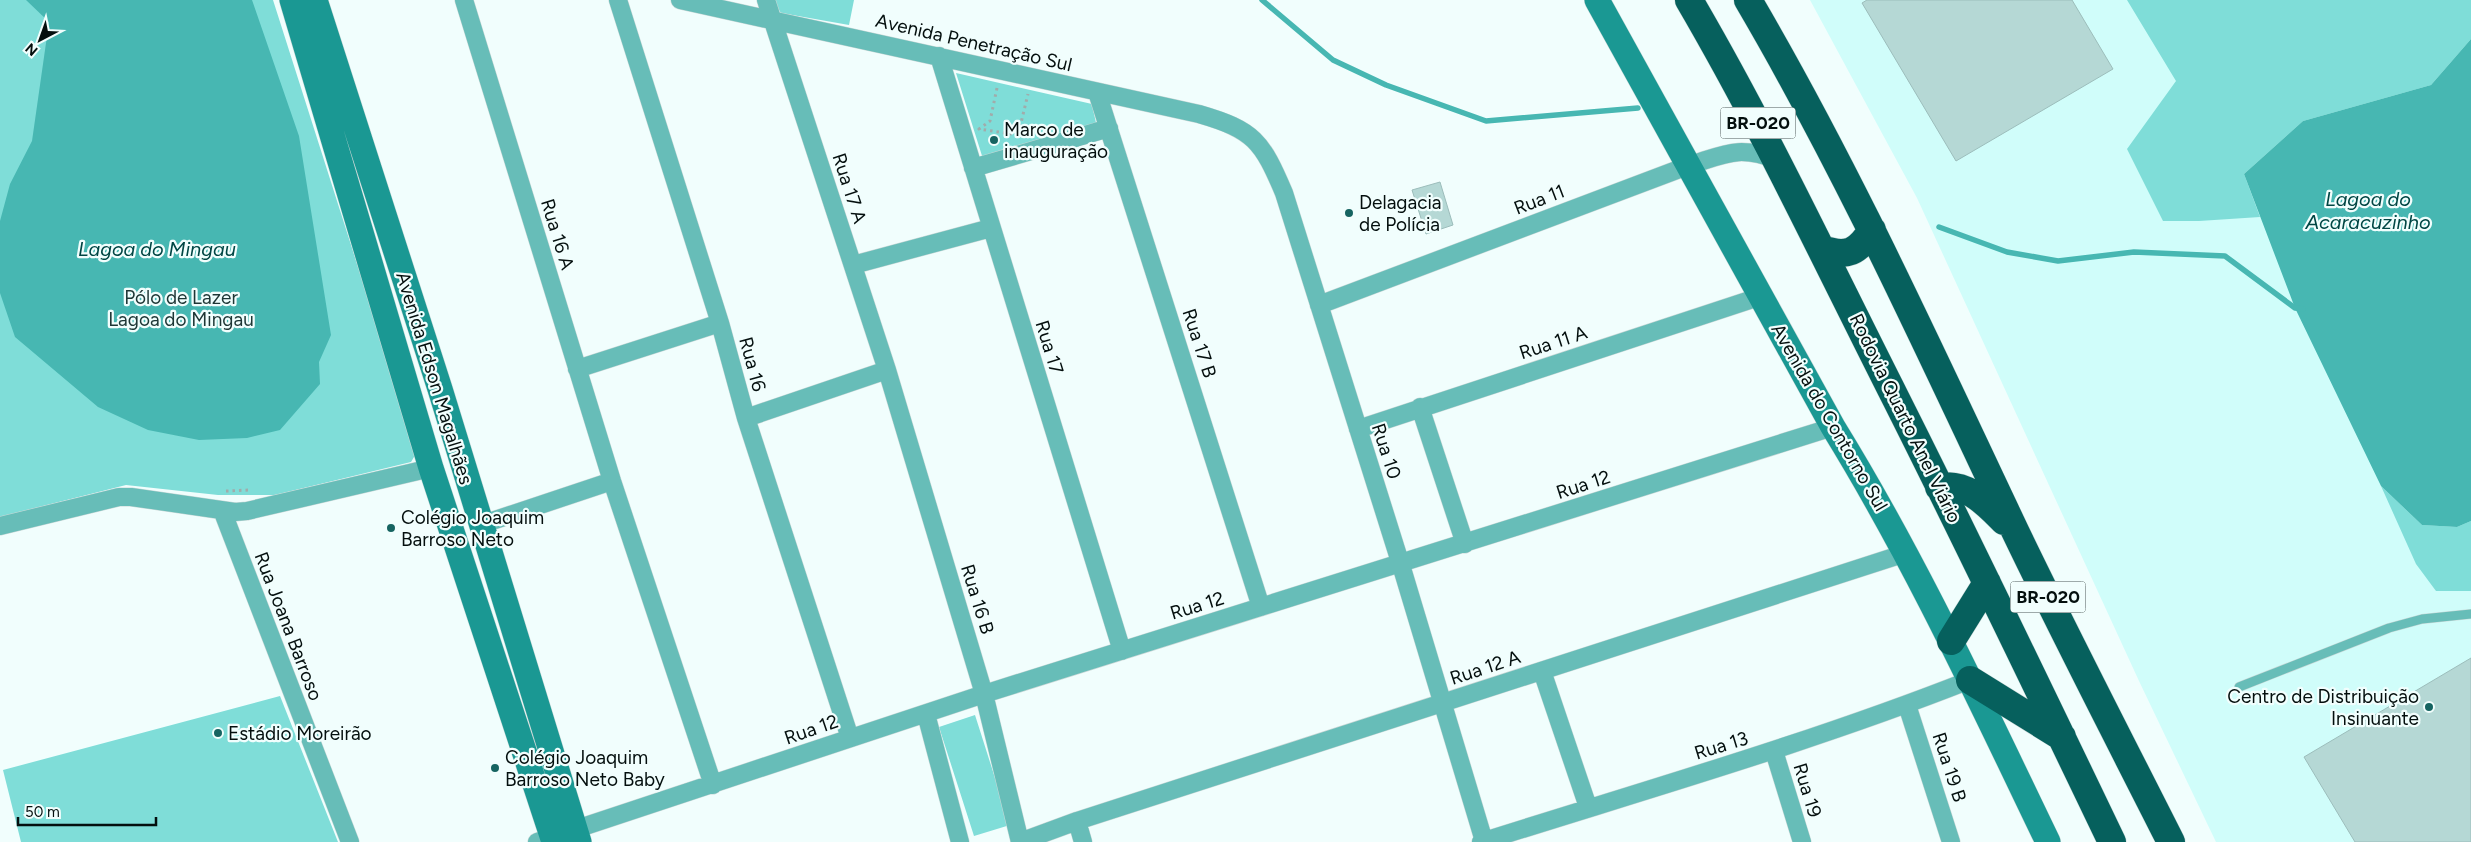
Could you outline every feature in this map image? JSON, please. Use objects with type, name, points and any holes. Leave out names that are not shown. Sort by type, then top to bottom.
[{"type":"highway","name":"Rodovia Quarto Anel Viário","points":[[1689,0],[1736,80],[1822,249],[1940,486],[2112,842]]},
{"type":"highway","name":"BR-020","points":[[1748,0],[1777,49],[1872,230],[2017,535],[2171,842]]},
{"type":"highway","points":[[1822,249],[1837,255],[1853,251],[1864,242],[1872,230]]},
{"type":"highway","points":[[1940,486],[1948,485],[1973,493],[1984,501],[2017,535]]},
{"type":"highway","points":[[1952,641],[1987,583]]},
{"type":"highway","points":[[1970,680],[2062,737]]},
{"type":"street","name":"Rua 16 A","points":[[464,0],[612,481]]},
{"type":"street","name":"Rua 16","points":[[618,0],[720,323],[746,418],[850,738]]},
{"type":"street","name":"Avenida Penetração Sul","points":[[680,0],[1199,114]]},
{"type":"street","name":"Rua 17 A","points":[[766,0],[887,370]]},
{"type":"street","name":"Avenida do Contorno Sul","points":[[1597,0],[1833,426],[1873,492],[1906,553],[1952,641],[2048,842]]},
{"type":"street","name":"Avenida Edson Magalhães","points":[[308,2],[440,389],[480,526],[560,839]]},
{"type":"street","name":"Avenida Edson Magalhães","points":[[308,2],[409,394],[431,468],[560,839]]},
{"type":"street","name":"Rua 17","points":[[939,56],[1122,651]]},
{"type":"street","name":"Rua 17 B","points":[[1097,92],[1261,607]]},
{"type":"street","name":"Rua 10","points":[[1199,114],[1238,127],[1261,146],[1271,162],[1284,193],[1444,703],[1482,842]]},
{"type":"street","points":[[974,168],[1109,128]]},
{"type":"street","name":"Rua 11","points":[[1318,305],[1690,165],[1736,150],[1758,152],[1777,160]]},
{"type":"street","points":[[853,265],[991,228]]},
{"type":"street","name":"Rua 11 A","points":[[1358,429],[1420,407],[1762,296]]},
{"type":"street","points":[[577,369],[720,323]]},
{"type":"street","points":[[746,418],[887,370]]},
{"type":"street","name":"Rua 16 B","points":[[887,370],[984,694],[1020,842]]},
{"type":"street","points":[[409,394],[440,389]]},
{"type":"street","points":[[1420,407],[1465,544]]},
{"type":"street","name":"Rua 12","points":[[560,839],[850,738],[984,694],[1465,544],[1833,426]]},
{"type":"street","points":[[0,526],[120,497],[235,512],[247,511],[431,468]]},
{"type":"street","points":[[480,526],[612,481],[713,785]]},
{"type":"street","name":"Rua Joana Barroso","points":[[222,510],[350,842]]},
{"type":"street","name":"Rua 12 A","points":[[1020,842],[1077,821],[1906,553]]},
{"type":"street","points":[[1542,671],[1588,807]]},
{"type":"street","name":"Rua 13","points":[[1482,842],[1588,807],[1774,751],[1907,705],[1970,680]]},
{"type":"street","name":"Rua 19 B","points":[[1907,705],[1951,842]]},
{"type":"street","points":[[926,714],[960,842]]},
{"type":"street","name":"Rua 19","points":[[1774,751],[1802,842]]},
{"type":"street","points":[[1077,821],[1083,842]]},
{"type":"lane","points":[[2239,687],[2389,628],[2422,619],[2471,614]]},
{"type":"path","points":[[988,86],[1005,89]]},
{"type":"path","points":[[978,128],[990,121],[997,88]]},
{"type":"path","points":[[1020,92],[1036,96]]},
{"type":"path","points":[[1020,127],[1028,94]]},
{"type":"path","points":[[978,128],[1018,135]]},
{"type":"path","points":[[978,128],[981,137]]},
{"type":"path","points":[[224,491],[260,488]]},
{"type":"shaded area","points":[[1810,0],[2471,0],[2471,842],[2216,842],[2139,681],[1917,198]]},
{"type":"green space","name":"Lagoa do Mingau","points":[[0,0],[273,0],[417,452],[411,462],[275,495],[218,495],[126,485],[0,517]]},
{"type":"green space","points":[[772,0],[854,0],[849,25],[781,13]]},
{"type":"green space","points":[[2127,0],[2471,0],[2471,39],[2431,85],[2303,121],[2244,174],[2260,217],[2163,221],[2127,149],[2176,81]]},
{"type":"green space","points":[[956,73],[1092,104],[1096,123],[983,159]]},
{"type":"green space","points":[[2381,486],[2422,525],[2457,527],[2471,521],[2471,591],[2436,591],[2416,564]]},
{"type":"green space","name":"Estádio Moreirão","points":[[280,696],[338,842],[21,842],[3,770]]},
{"type":"green space","points":[[975,715],[1010,825],[974,836],[939,727]]},
{"type":"water","name":"Lagoa do Mingau","points":[[26,0],[252,0],[299,136],[331,335],[319,362],[320,384],[280,430],[247,438],[199,440],[148,430],[98,407],[15,337],[0,293],[0,221],[10,184],[32,141],[49,22]]},
{"type":"water","name":"Lagoa do Acaracuzinho","points":[[2471,39],[2471,521],[2457,527],[2422,525],[2381,486],[2295,308],[2244,174],[2303,121],[2431,85]]},
{"type":"building","points":[[1867,0],[2072,0],[2113,69],[1956,161],[1862,3]]},
{"type":"building","points":[[1440,182],[1453,225],[1426,234],[1412,190]]},
{"type":"building","name":"Centro de Distribuição Insinuante","points":[[2471,658],[2471,842],[2355,842],[2304,757]]},
{"type":"waterway","points":[[1262,0],[1333,60],[1386,85],[1486,121],[1638,108]]},
{"type":"waterway","points":[[1939,227],[2007,252],[2058,261],[2134,252],[2225,256],[2295,308],[2303,309]]},
{"type":"place","name":"Marco de inauguração","points":[[994,140]]},
{"type":"place","name":"Delagacia de Polícia","points":[[1349,213]]},
{"type":"place","name":"Colégio Joaquim Barroso Neto","points":[[391,528]]},
{"type":"place","name":"Centro de Distribuição Insinuante","points":[[2429,707]]},
{"type":"place","name":"Estádio Moreirão","points":[[218,733]]},
{"type":"place","name":"Colégio Joaquim Barroso Neto Baby","points":[[495,768]]},
{"type":"park label","name":"Pólo de Lazer Lagoa do Mingau","points":[[181,308]]}]
